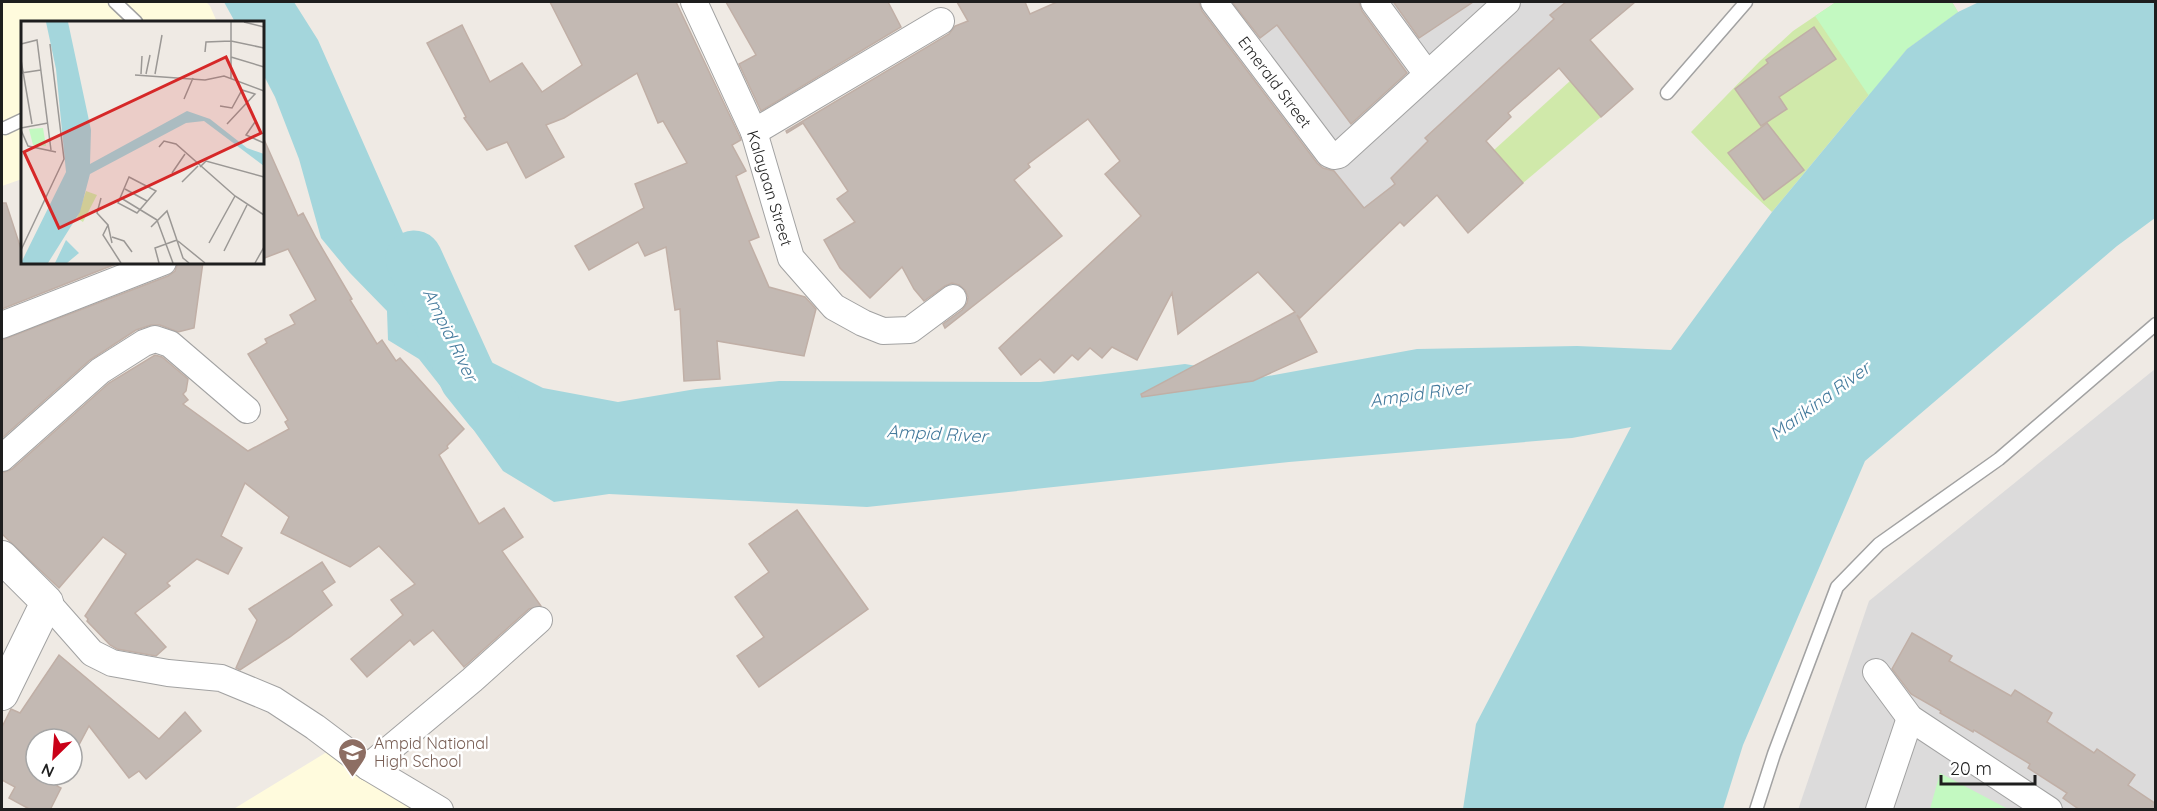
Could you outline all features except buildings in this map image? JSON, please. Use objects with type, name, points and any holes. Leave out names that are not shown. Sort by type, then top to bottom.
[{"type":"street","name":"Kalayaan Street","points":[[694,2],[754,132],[791,258],[834,307],[883,331],[910,330],[953,298]]},
{"type":"street","name":"Emerald Street","points":[[1214,2],[1329,154],[1334,156],[1339,155],[1427,74]]},
{"type":"street","points":[[1374,2],[1427,74],[1498,5]]},
{"type":"street","points":[[754,132],[941,21]]},
{"type":"street","points":[[2,325],[158,264]]},
{"type":"street","points":[[2,458],[100,370],[144,343],[155,339],[170,344],[247,410]]},
{"type":"street","points":[[2,557],[47,602],[92,653],[112,663],[168,673],[220,678],[274,700],[315,727],[368,767],[440,810]]},
{"type":"street","points":[[2,694],[47,602]]},
{"type":"street","points":[[368,767],[472,680],[539,620]]},
{"type":"street","points":[[1876,672],[1910,718],[2049,810]]},
{"type":"street","points":[[1879,810],[1910,718]]},
{"type":"lane","points":[[115,2],[135,21]]},
{"type":"lane","points":[[1667,93],[1746,2]]},
{"type":"lane","points":[[4,128],[21,120]]},
{"type":"lane","points":[[1756,810],[1774,754],[1837,587],[1879,544],[1999,459],[2156,324]]},
{"type":"shaded area","points":[[2,2],[206,2],[210,6],[217,21],[21,21],[21,179],[2,186]]},
{"type":"shaded area","points":[[1149,2],[1591,2],[1354,256]]},
{"type":"shaded area","points":[[2155,369],[2155,809],[1798,810],[1869,601]]},
{"type":"shaded area","name":"Ampid National High School","points":[[335,747],[434,810],[232,810]]},
{"type":"green space","points":[[1836,2],[1952,2],[1958,12],[1907,49],[1772,212],[1691,132],[1760,61],[1793,31]]},
{"type":"green space","points":[[1836,2],[1952,2],[1958,12],[1907,49],[1869,96],[1815,16]]},
{"type":"green space","points":[[1570,81],[1601,117],[1523,183],[1494,150]]},
{"type":"green space","points":[[1940,773],[2008,809],[1930,809]]},
{"type":"water","name":"Marikina River","points":[[224,2],[294,2],[318,40],[451,342],[543,388],[618,402],[696,389],[779,381],[1040,382],[1185,364],[1263,377],[1417,349],[1577,346],[1671,350],[1772,212],[1907,49],[1958,12],[1979,2],[2155,2],[2155,218],[2117,246],[1865,461],[1743,745],[1723,809],[1463,809],[1476,724],[1631,427],[1572,438],[1289,462],[867,507],[609,494],[554,502],[503,471],[419,359],[388,340],[387,311],[350,273],[321,238],[299,159],[275,97],[264,76],[264,21],[234,21]]},
{"type":"waterway","name":"Ampid River","points":[[414,259],[468,378],[492,408]]},
{"type":"place","name":"Ampid National High School","points":[[353,778]]}]
